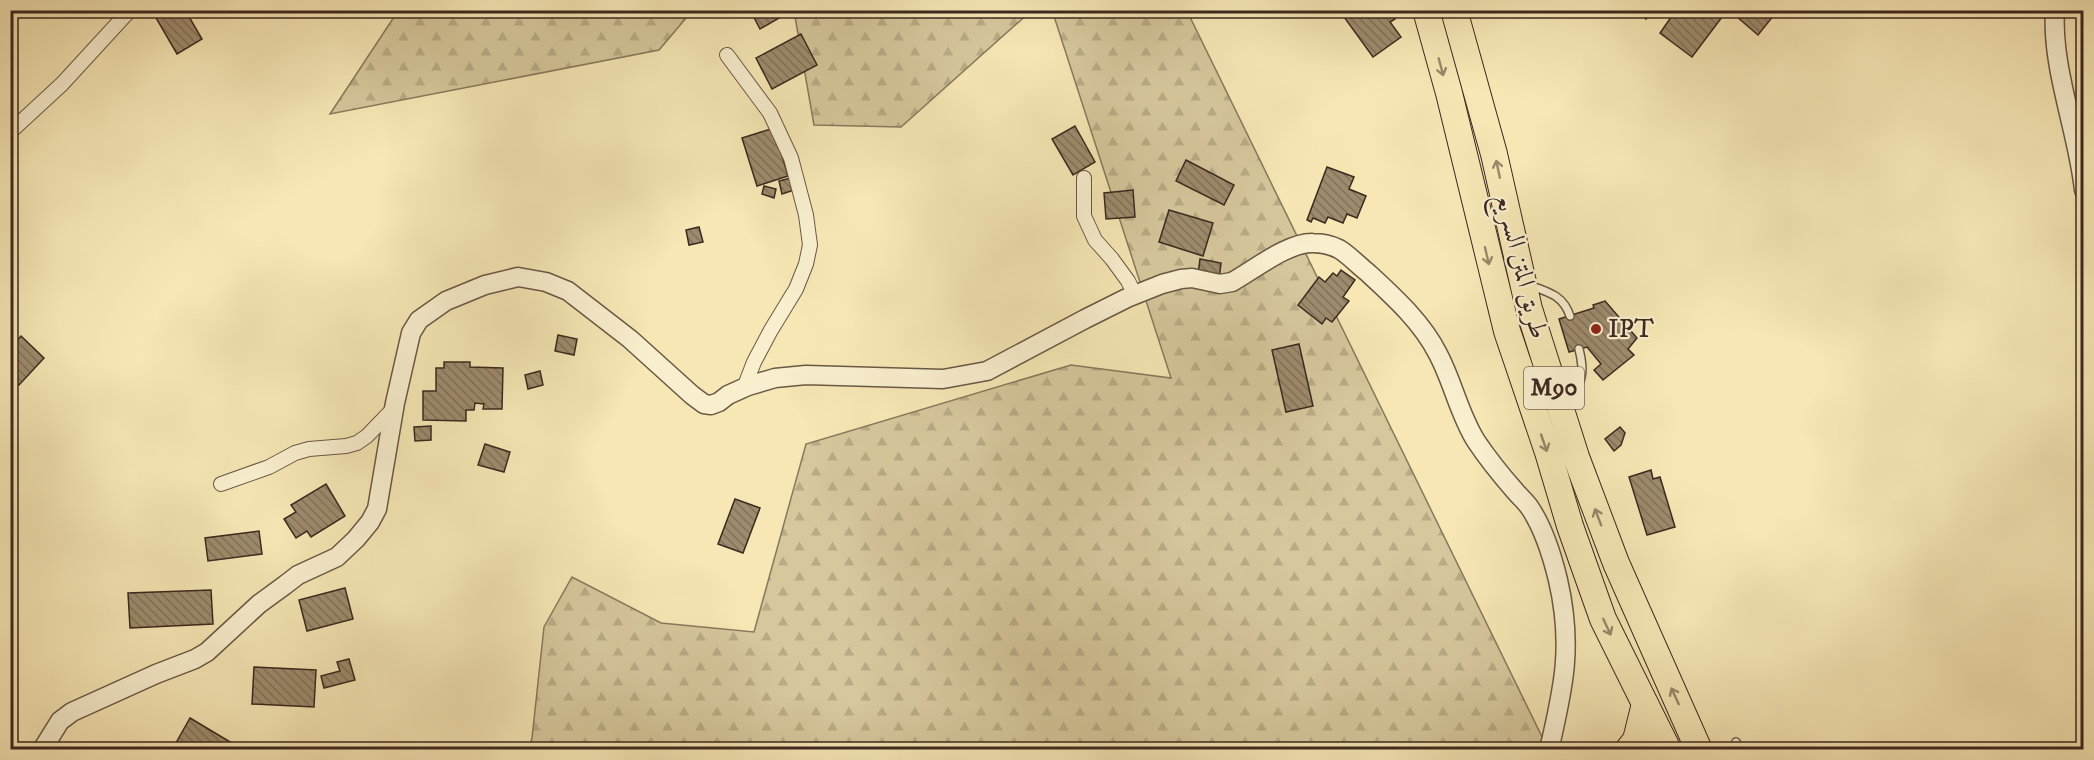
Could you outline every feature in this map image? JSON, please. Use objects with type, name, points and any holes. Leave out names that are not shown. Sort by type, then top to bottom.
[{"type":"highway","name":"طريق المتن السريع","points":[[1426,10],[1449,93],[1507,331],[1603,619],[1668,750]]},
{"type":"highway","name":"طريق المتن السريع","points":[[1454,10],[1494,154],[1523,283],[1576,458],[1616,563],[1699,750]]},
{"type":"highway","points":[[1628,750],[1636,740],[1645,704]]},
{"type":"street","points":[[10,132],[62,84],[130,10]]},
{"type":"street","points":[[2055,10],[2055,35],[2077,141],[2084,190]]},
{"type":"street","points":[[727,55],[770,113],[792,158],[806,215],[810,244],[806,264],[796,289],[766,338],[744,388]]},
{"type":"street","points":[[1084,178],[1084,216],[1095,240],[1113,259],[1135,295]]},
{"type":"street","points":[[42,750],[60,721],[72,712],[195,659],[215,645],[259,604],[298,575],[337,556],[356,539],[370,522],[377,508],[394,408],[411,333],[419,320],[446,301],[485,285],[518,277],[546,282],[568,291],[630,339],[692,395],[704,404],[711,405],[744,388],[775,378],[806,375],[943,379],[987,371],[1035,344],[1135,295],[1181,279],[1192,278],[1220,284],[1232,282],[1297,245],[1312,243],[1329,245],[1351,258],[1388,291],[1418,323],[1438,354],[1475,440],[1492,464],[1529,506],[1547,543],[1558,579],[1565,618],[1567,650],[1564,687],[1549,750]]},
{"type":"street","points":[[221,484],[270,467],[295,453],[357,443],[394,408]]},
{"type":"street","points":[[10,490],[10,504]]},
{"type":"lane","points":[[1523,283],[1558,297],[1570,316]]},
{"type":"lane","points":[[1562,413],[1582,378],[1583,368],[1579,349]]},
{"type":"lane","points":[[1736,742],[1740,750]]},
{"type":"green space","points":[[1052,10],[1187,11],[1548,749],[528,750],[532,738],[544,627],[572,577],[661,623],[754,632],[806,444],[1071,365],[1171,378]]},
{"type":"green space","points":[[398,11],[692,11],[659,50],[330,114]]},
{"type":"green space","points":[[794,11],[1031,11],[901,127],[814,125]]},
{"type":"building","points":[[185,10],[202,39],[177,54],[152,11]]},
{"type":"building","points":[[750,10],[787,10],[788,13],[760,29]]},
{"type":"building","points":[[1353,10],[1382,10],[1383,13],[1388,10],[1395,19],[1390,22],[1401,37],[1373,57],[1344,17]]},
{"type":"building","points":[[1638,10],[1654,10],[1646,19]]},
{"type":"building","points":[[1676,10],[1714,10],[1722,17],[1692,57],[1660,33]]},
{"type":"building","points":[[1729,10],[1778,10],[1758,35]]},
{"type":"building","points":[[801,34],[817,65],[772,89],[756,58]]},
{"type":"building","points":[[1075,126],[1095,162],[1073,175],[1052,139]]},
{"type":"building","points":[[774,128],[788,176],[757,186],[742,138]]},
{"type":"building","points":[[1186,160],[1234,185],[1224,205],[1176,181]]},
{"type":"building","points":[[1327,167],[1354,177],[1349,189],[1366,196],[1357,218],[1347,214],[1343,223],[1328,217],[1325,223],[1313,218],[1311,222],[1307,220]]},
{"type":"building","points":[[791,178],[794,190],[782,194],[779,181]]},
{"type":"building","points":[[764,186],[776,189],[774,198],[762,194]]},
{"type":"building","points":[[1133,190],[1135,217],[1106,219],[1104,193]]},
{"type":"building","points":[[1169,210],[1213,223],[1203,256],[1159,242]]},
{"type":"building","points":[[699,227],[703,242],[689,245],[686,230]]},
{"type":"building","points":[[1200,259],[1221,263],[1219,279],[1198,275]]},
{"type":"building","points":[[1341,270],[1355,280],[1343,297],[1349,301],[1332,322],[1326,318],[1322,324],[1298,305],[1319,277],[1325,282],[1333,273],[1337,276]]},
{"type":"building","points":[[1605,301],[1637,338],[1628,349],[1634,355],[1603,380],[1594,370],[1601,364],[1587,347],[1569,352],[1559,319],[1594,308],[1593,305]]},
{"type":"building","points":[[558,335],[577,339],[574,355],[555,351]]},
{"type":"building","points":[[21,336],[44,358],[19,385],[10,377],[10,344],[12,346]]},
{"type":"building","points":[[1299,344],[1313,406],[1286,412],[1272,350]]},
{"type":"building","points":[[444,362],[470,362],[470,367],[503,368],[502,409],[483,409],[484,404],[475,403],[474,410],[466,410],[466,421],[423,420],[423,391],[436,391],[436,368],[444,368]]},
{"type":"building","points":[[540,371],[543,385],[528,389],[525,375]]},
{"type":"building","points":[[431,426],[431,440],[415,441],[414,427]]},
{"type":"building","points":[[1620,427],[1625,433],[1621,445],[1614,451],[1605,439]]},
{"type":"building","points":[[485,444],[510,452],[504,472],[478,465]]},
{"type":"building","points":[[1651,470],[1653,479],[1660,477],[1675,527],[1647,535],[1629,477]]},
{"type":"building","points":[[326,484],[345,516],[311,537],[307,531],[296,538],[284,519],[296,512],[291,505]]},
{"type":"building","points":[[735,499],[760,508],[743,553],[718,544]]},
{"type":"building","points":[[259,531],[262,554],[208,561],[205,538]]},
{"type":"building","points":[[345,588],[353,619],[307,631],[299,600]]},
{"type":"building","points":[[211,590],[213,624],[130,628],[128,593]]},
{"type":"building","points":[[349,659],[355,680],[324,688],[321,676],[340,671],[337,662]]},
{"type":"building","points":[[254,667],[316,670],[314,707],[252,704]]},
{"type":"building","points":[[190,718],[237,746],[235,750],[172,750]]},
{"type":"building","points":[[426,743],[436,750],[402,750]]},
{"type":"place","name":"IPT","points":[[1596,329]]}]
